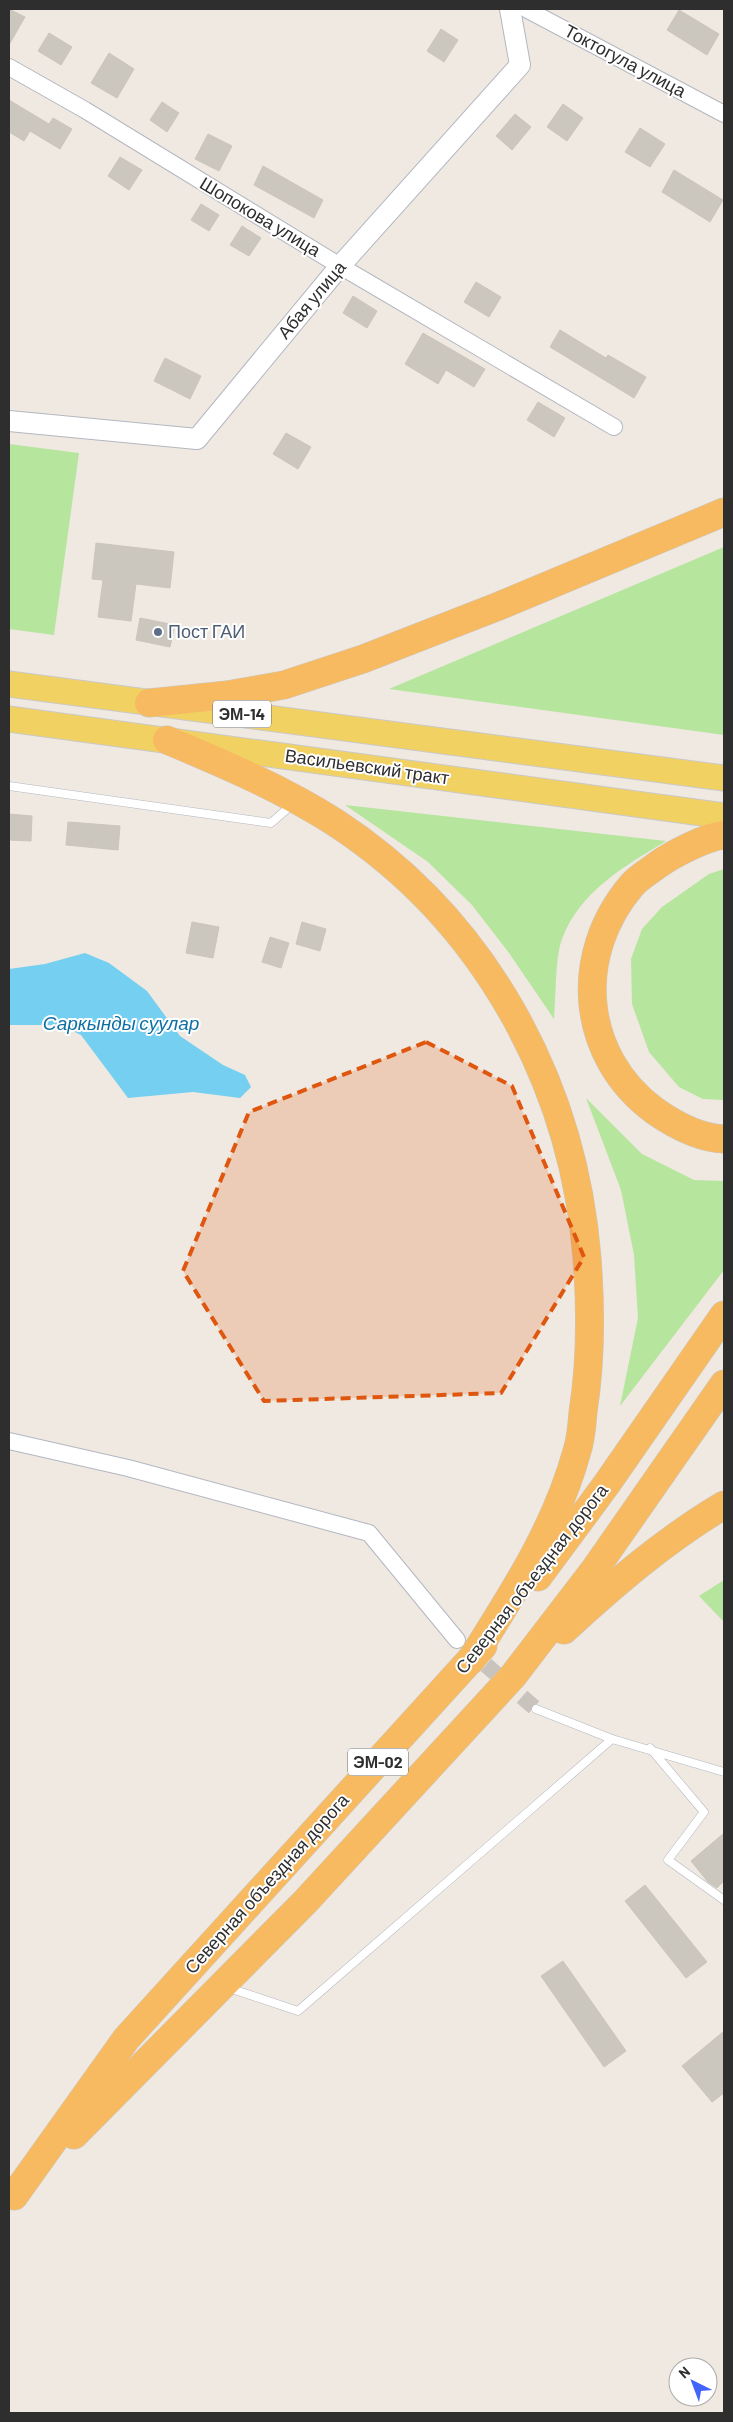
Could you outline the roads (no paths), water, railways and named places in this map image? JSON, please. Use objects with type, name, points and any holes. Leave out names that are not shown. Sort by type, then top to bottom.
[{"type":"highway","points":[[149,703],[227,696],[284,685],[363,659],[499,606],[724,512]]},
{"type":"highway","points":[[167,740],[230,766],[336,823],[389,862],[441,910],[479,957],[515,1016],[547,1082],[570,1152],[585,1226],[590,1295],[589,1375],[578,1450],[553,1520],[519,1584],[464,1650]]},
{"type":"highway","points":[[724,836],[672,854],[633,884],[605,925],[602,933],[592,966],[592,1012],[607,1057],[636,1097],[674,1124],[714,1138],[724,1139]]},
{"type":"highway","name":"Северная объездная дорога","points":[[11,2199],[126,2040],[464,1650],[546,1567],[606,1485],[724,1315]]},
{"type":"highway","name":"Северная объездная дорога","points":[[11,2199],[305,1902],[513,1676],[595,1569],[724,1384]]},
{"type":"highway","points":[[513,1676],[639,1564],[701,1518],[724,1505]]},
{"type":"main road","name":"Васильевский тракт","points":[[9,684],[724,778]]},
{"type":"main road","points":[[266,753],[269,717]]},
{"type":"main road","name":"Васильевский тракт","points":[[9,719],[724,816]]},
{"type":"street","name":"Абая улица","points":[[9,421],[197,439],[340,266],[520,66],[510,9]]},
{"type":"street","name":"Токтогула улица","points":[[526,9],[724,114]]},
{"type":"street","name":"Шопокова улица","points":[[9,66],[85,110],[340,266],[614,427]]},
{"type":"street","points":[[9,1441],[128,1468],[369,1533],[464,1650]]},
{"type":"lane","points":[[9,786],[271,823],[296,801]]},
{"type":"lane","points":[[536,1708],[612,1739],[650,1748],[724,1772]]},
{"type":"lane","points":[[222,1986],[298,2011],[612,1739]]},
{"type":"lane","points":[[650,1748],[704,1812],[668,1860],[724,1900]]},
{"type":"water","name":"Саркынды суулар","points":[[85,953],[109,963],[147,991],[180,1036],[223,1065],[245,1075],[251,1087],[240,1098],[193,1092],[128,1098],[81,1035],[60,1025],[9,1025],[9,969],[45,964]]},
{"type":"tunnel","points":[[468,1649],[536,1709]]},
{"type":"place","name":"Пост ГАИ","points":[[158,632]]}]
